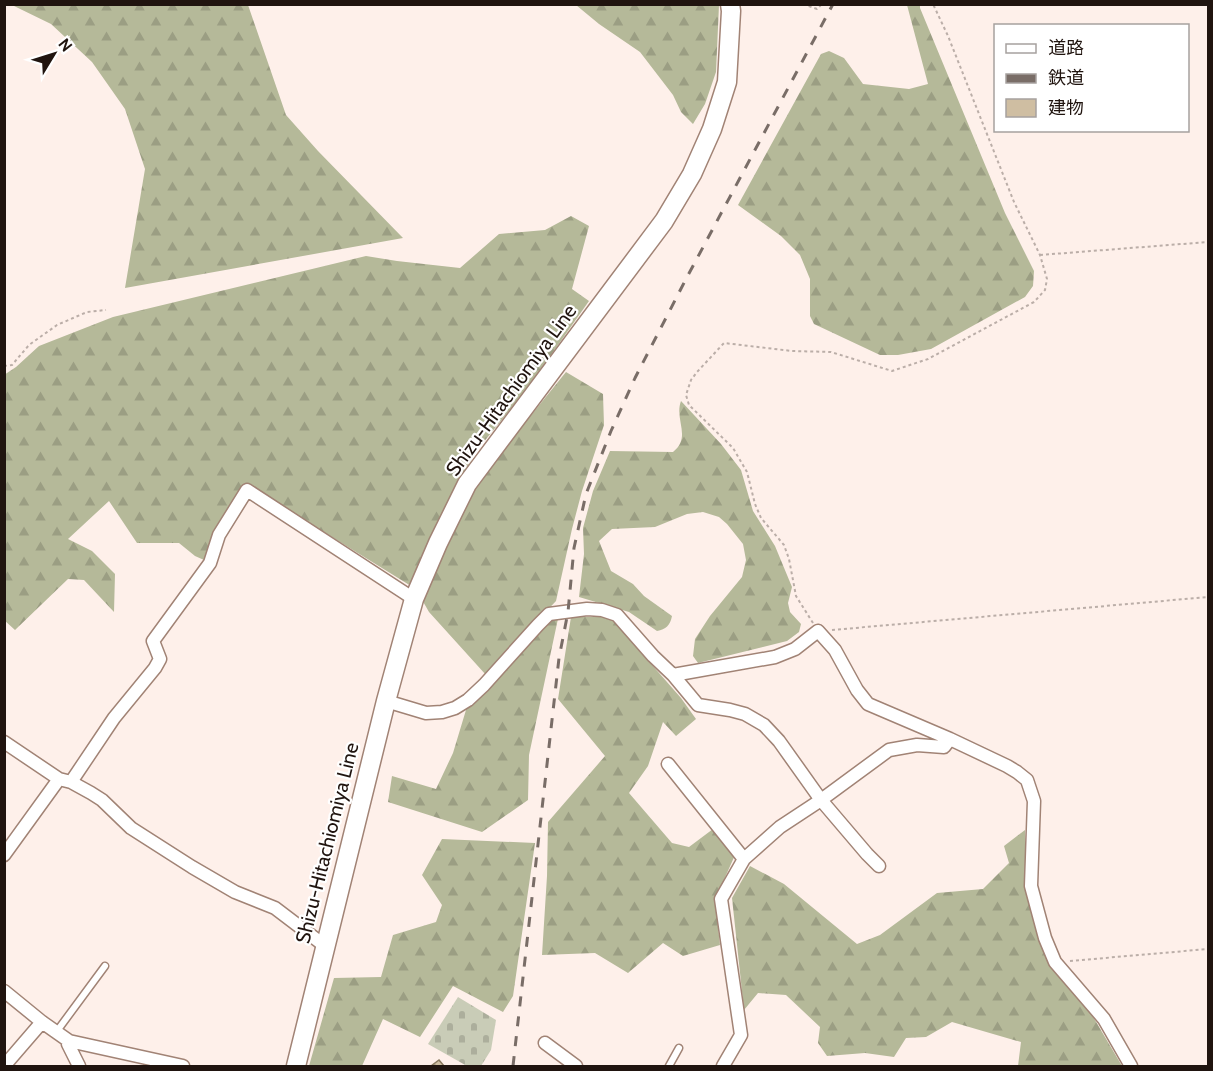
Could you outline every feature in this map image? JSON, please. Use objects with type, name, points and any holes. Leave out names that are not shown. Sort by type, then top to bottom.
[{"type":"main road","name":"Shizu-Hitachiomiya Line","points":[[296,1066],[386,701],[414,599],[467,484],[664,221],[692,174],[712,129],[727,82],[730,4]]},
{"type":"street","points":[[4,855],[155,668],[160,659],[153,641],[210,563],[219,535],[248,490],[414,599]]},
{"type":"street","points":[[386,701],[426,714],[455,708],[468,700],[484,685],[549,614],[587,609],[602,610],[617,615],[698,705],[745,714],[764,725],[779,741],[821,800],[879,866]]},
{"type":"street","points":[[673,675],[775,657],[795,649],[819,632],[835,650],[857,690],[868,704],[1007,766],[1027,780],[1034,801],[1031,886],[1045,938],[1055,962],[1104,1019],[1131,1066]]},
{"type":"street","points":[[723,1066],[741,1035],[722,899],[744,858],[780,827],[890,750],[917,745],[944,747],[950,739]]},
{"type":"street","points":[[4,742],[65,780],[91,792],[131,828],[192,867],[235,892],[275,908],[325,946]]},
{"type":"street","points":[[668,764],[744,858]]},
{"type":"street","points":[[4,991],[69,1041],[183,1066]]},
{"type":"street","points":[[4,1066],[42,1022]]},
{"type":"street","points":[[69,1041],[68,1044],[79,1066]]},
{"type":"street","points":[[545,1043],[576,1066]]},
{"type":"lane","points":[[57,1031],[105,966]]},
{"type":"lane","points":[[669,1066],[679,1048]]},
{"type":"path","points":[[803,4],[817,9],[822,4]]},
{"type":"path","points":[[933,4],[1014,202],[1040,255],[1047,279],[1045,290],[1034,302],[928,359],[892,371],[831,352],[792,351],[724,343],[691,380],[686,395],[689,405],[733,448],[747,472],[761,518],[784,546],[789,559],[796,596],[819,632],[1209,597]]},
{"type":"path","points":[[1040,255],[1209,242]]},
{"type":"path","points":[[4,366],[12,365],[29,345],[57,326],[87,312],[106,310]]},
{"type":"path","points":[[1055,962],[1209,949]]},
{"type":"green space","points":[[12,5],[248,5],[286,115],[403,238],[125,288],[145,169],[125,109],[92,62],[51,24]]},
{"type":"green space","points":[[576,5],[719,5],[716,72],[705,104],[693,124],[681,112],[673,95],[640,52]]},
{"type":"green space","points":[[907,5],[920,5],[1005,213],[1034,271],[1033,286],[1025,297],[931,349],[898,355],[880,355],[814,324],[810,316],[810,279],[800,255],[781,236],[738,205],[821,54],[829,51],[844,58],[863,84],[909,89],[928,84]]},
{"type":"green space","points":[[571,216],[589,226],[572,289],[589,301],[527,389],[478,449],[457,484],[411,586],[248,485],[215,531],[204,560],[179,543],[137,543],[109,501],[68,539],[92,551],[115,574],[114,612],[84,580],[68,579],[15,630],[4,620],[4,375],[39,346],[113,317],[366,256],[460,268],[499,234],[545,230]]},
{"type":"green space","points":[[566,372],[603,394],[604,425],[582,491],[556,601],[486,675],[429,612],[421,598],[474,486]]},
{"type":"green space","points":[[681,401],[721,444],[741,470],[753,511],[775,546],[792,587],[788,603],[790,612],[801,624],[799,632],[787,641],[698,663],[693,656],[695,639],[710,616],[742,577],[746,560],[743,544],[719,517],[703,512],[687,514],[655,527],[612,529],[599,541],[611,571],[633,584],[644,596],[672,616],[669,625],[665,628],[657,631],[629,612],[579,597],[584,554],[583,528],[593,491],[610,451],[673,452],[679,446],[682,434],[679,415]]},
{"type":"green space","points":[[559,614],[529,755],[528,800],[482,832],[388,802],[392,776],[436,789],[453,753],[469,700]]},
{"type":"green space","points":[[571,617],[610,617],[681,698],[696,719],[676,736],[663,722],[648,766],[629,793],[672,843],[689,847],[713,829],[735,855],[715,900],[720,945],[683,956],[663,943],[628,973],[595,953],[542,955],[548,822],[605,756],[558,699]]},
{"type":"green space","points":[[1025,830],[1026,884],[1045,954],[1075,986],[1122,1066],[1018,1066],[1021,1042],[952,1022],[926,1037],[906,1038],[894,1057],[865,1053],[827,1056],[818,1043],[820,1027],[786,995],[758,993],[744,1010],[732,898],[750,866],[784,884],[857,944],[880,935],[937,893],[983,889],[1009,863],[1004,846]]},
{"type":"green space","points":[[442,839],[535,843],[513,996],[503,1012],[453,986],[420,1037],[383,1019],[362,1066],[309,1066],[334,978],[381,977],[393,935],[436,922],[442,905],[422,875]]},
{"type":"green space","points":[[458,997],[496,1020],[491,1050],[481,1066],[467,1066],[428,1044]]},
{"type":"building","points":[[439,1060],[444,1066],[431,1066]]},
{"type":"railway","points":[[513,1066],[559,658],[568,612],[574,548],[586,494],[635,378],[833,4]]}]
